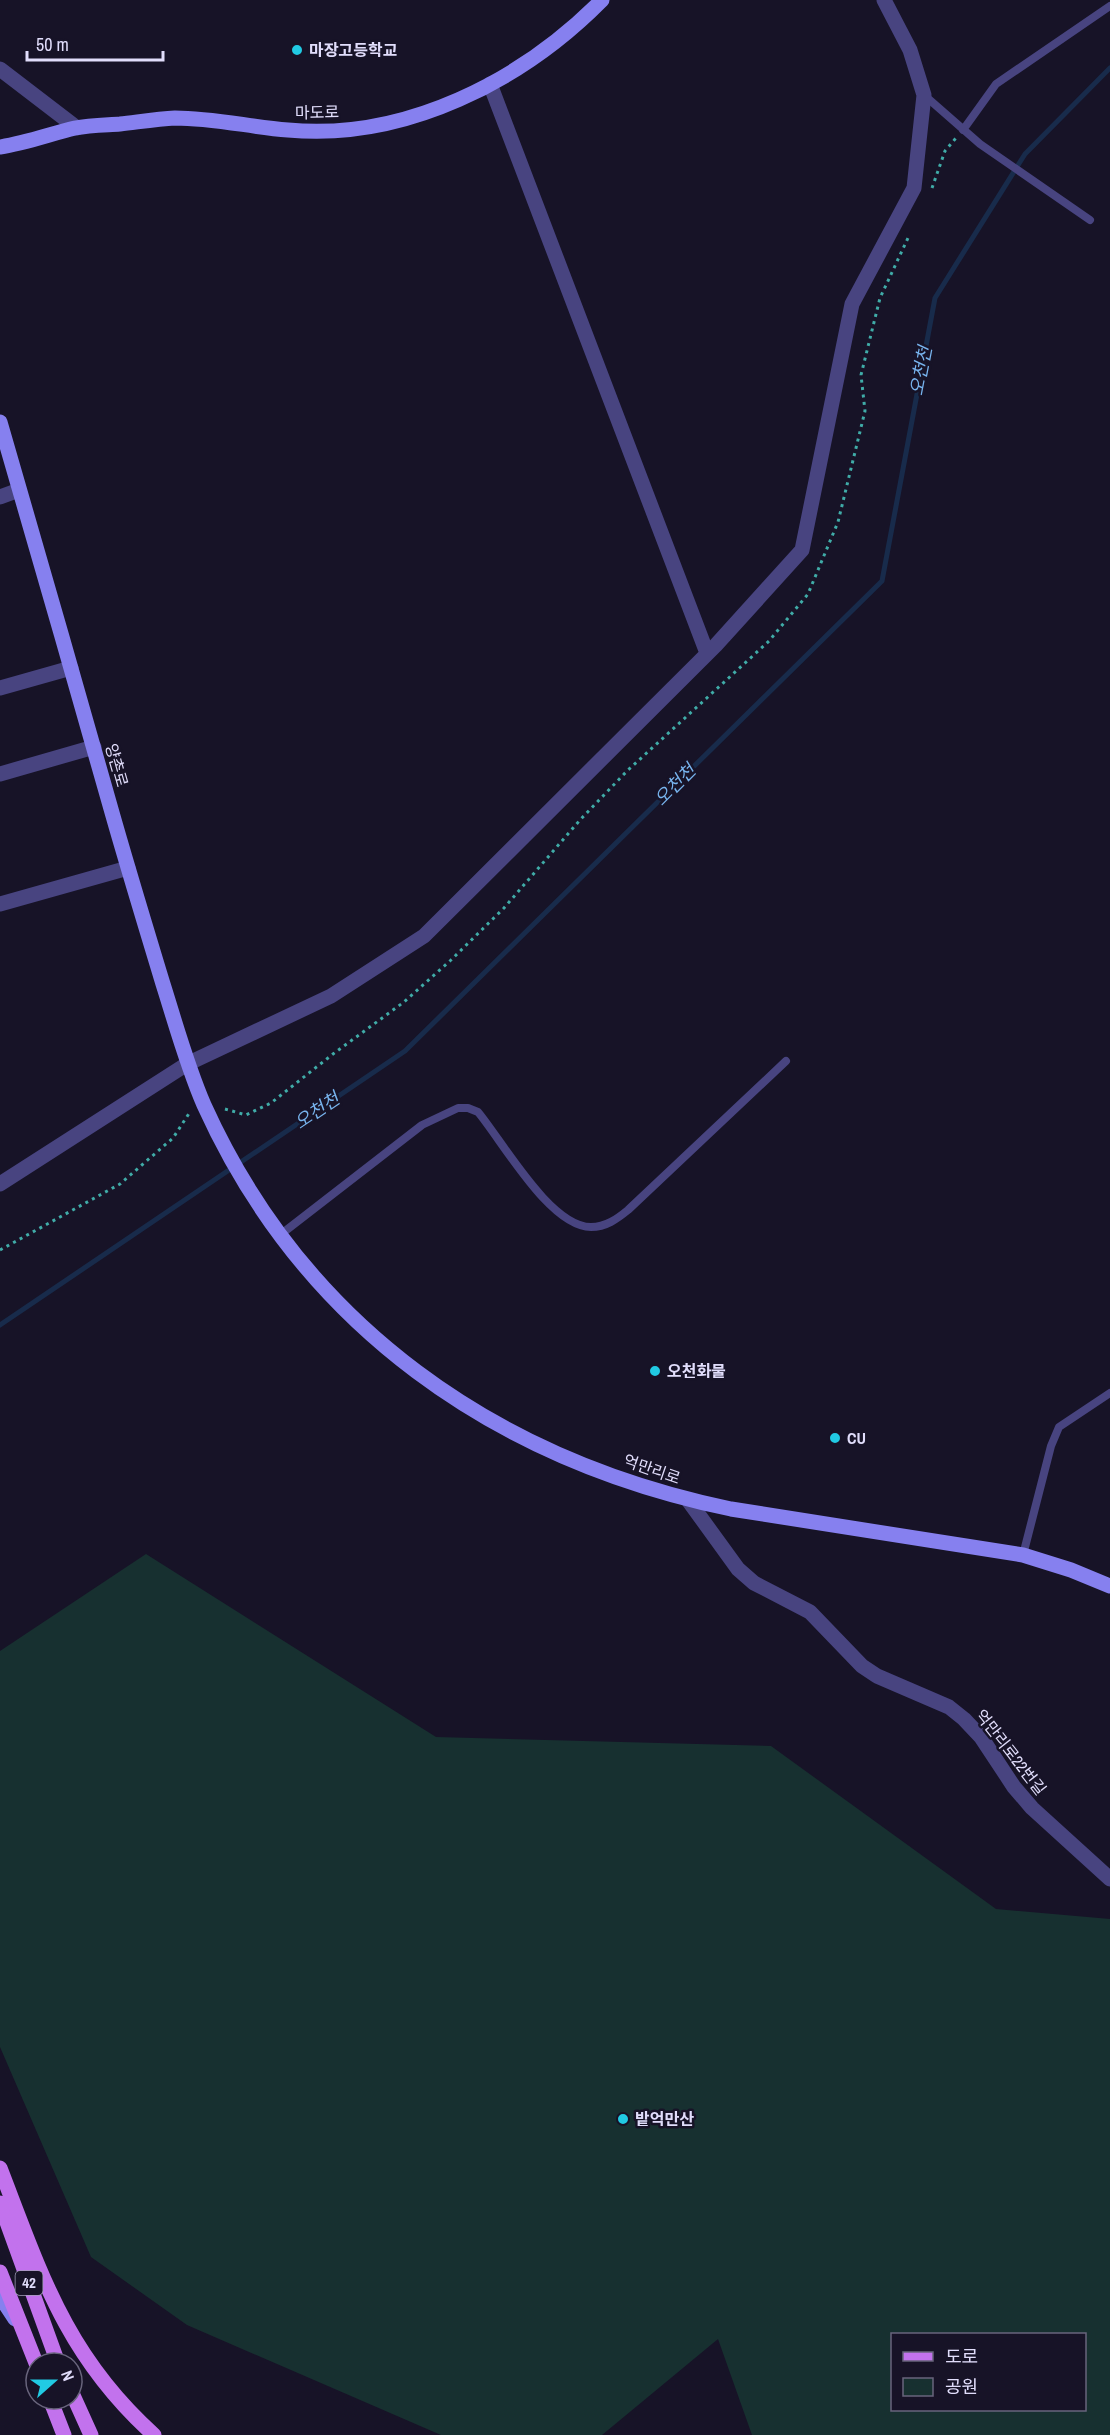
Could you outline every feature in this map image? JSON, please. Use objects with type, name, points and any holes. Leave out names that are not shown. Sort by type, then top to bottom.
[{"type":"main road","points":[[0,2168],[54,2304],[79,2349],[103,2383],[131,2415],[154,2435]]},
{"type":"main road","name":"42","points":[[0,2204],[54,2351]]},
{"type":"main road","name":"42","points":[[0,2272],[31,2351]]},
{"type":"main road","points":[[55,2411],[64,2435]]},
{"type":"main road","points":[[80,2411],[91,2435]]},
{"type":"street","name":"마도로","points":[[0,147],[16,145],[77,128],[174,118],[221,121],[289,131],[339,130],[382,124],[427,112],[490,84],[521,67],[554,44],[602,0]]},
{"type":"street","points":[[0,1184],[188,1064],[331,996],[424,936],[708,653],[802,550],[852,304],[914,188],[924,95],[910,50],[884,0]]},
{"type":"street","points":[[0,69],[77,128]]},
{"type":"street","points":[[490,84],[708,653]]},
{"type":"street","name":"양촌로","points":[[0,423],[128,868],[188,1064],[206,1108],[236,1167],[266,1216]]},
{"type":"street","points":[[0,497],[20,490]]},
{"type":"street","points":[[0,688],[71,668]]},
{"type":"street","points":[[0,774],[94,747]]},
{"type":"street","points":[[0,904],[128,868]]},
{"type":"street","name":"억만리로","points":[[266,1216],[344,1311],[406,1366],[437,1388],[515,1435],[555,1453],[645,1487],[688,1500],[790,1519],[1023,1555],[1071,1570],[1110,1586]]},
{"type":"street","name":"억만리로22번길","points":[[688,1500],[738,1569],[754,1583],[810,1612],[862,1666],[877,1676],[949,1707],[964,1719],[981,1737],[1014,1787],[1032,1808],[1110,1879]]},
{"type":"street","points":[[0,2296],[25,2335]]},
{"type":"lane","points":[[963,130],[996,84],[1110,6]]},
{"type":"lane","points":[[924,95],[980,144],[1090,220]]},
{"type":"lane","points":[[280,1235],[422,1125],[451,1111],[468,1107],[477,1112],[540,1195],[559,1213],[574,1223],[589,1227],[603,1226],[628,1210],[786,1061]]},
{"type":"lane","points":[[1023,1555],[1051,1446],[1059,1427],[1110,1393]]},
{"type":"path","points":[[931,189],[945,151],[963,130]]},
{"type":"path","points":[[0,1250],[120,1184],[172,1138],[188,1113],[206,1108],[246,1115],[271,1103],[404,1002],[504,908],[627,771],[769,641],[808,594],[822,566],[841,510],[865,411],[861,375],[880,298],[910,234]]},
{"type":"green space","points":[[146,1554],[436,1737],[771,1746],[996,1909],[1110,1919],[1110,2435],[752,2435],[718,2339],[602,2435],[441,2435],[187,2325],[91,2257],[0,2047],[0,1651]]},
{"type":"waterway","name":"오천천","points":[[0,1325],[405,1051],[882,581],[935,298],[1025,154],[1110,68]]},
{"type":"place","name":"마장고등학교","points":[[297,50]]},
{"type":"place","name":"오천화물","points":[[655,1371]]},
{"type":"place","name":"CU","points":[[835,1438]]},
{"type":"place","name":"밭억만산","points":[[623,2119]]}]
